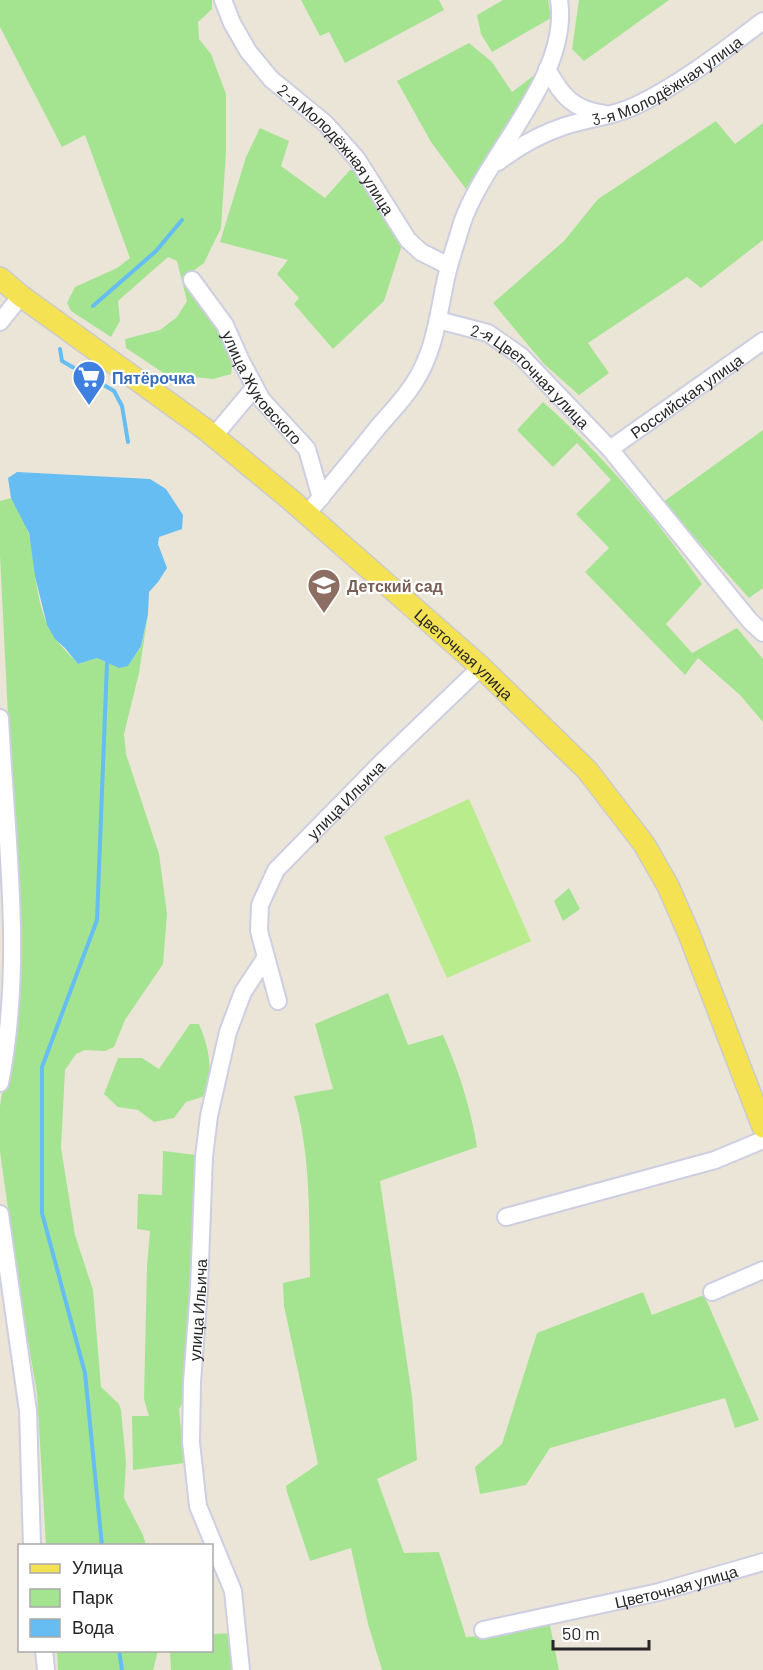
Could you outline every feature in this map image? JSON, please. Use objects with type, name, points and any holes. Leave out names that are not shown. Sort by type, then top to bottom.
[{"type":"main road","points":[[0,278],[21,296]]},
{"type":"main road","name":"Цветочная улица","points":[[21,296],[214,436],[307,514],[481,667],[587,770],[644,844],[668,886],[689,934],[763,1127]]},
{"type":"street","name":"2-я Молодёжная улица","points":[[223,0],[232,23],[248,51],[271,79],[327,124],[357,159],[408,240],[421,252],[449,266]]},
{"type":"street","points":[[307,514],[414,384],[431,352],[449,266],[464,219],[490,168],[519,122],[547,69],[560,27],[559,0]]},
{"type":"street","name":"3-я Молодёжная улица","points":[[547,69],[559,92],[586,112],[612,115],[637,106],[702,66],[763,21]]},
{"type":"street","points":[[490,168],[525,143],[563,126],[612,115]]},
{"type":"street","name":"улица Жуковского","points":[[192,280],[225,325],[262,400],[307,449],[321,498]]},
{"type":"street","points":[[0,322],[21,296]]},
{"type":"street","name":"2-я Цветочная улица","points":[[438,320],[488,333],[521,356],[610,449],[744,613],[763,633]]},
{"type":"street","name":"Российская улица","points":[[610,449],[763,341]]},
{"type":"street","points":[[214,436],[255,387]]},
{"type":"street","name":"улица Ильича","points":[[278,1001],[259,931],[260,905],[276,870],[382,762],[481,667]]},
{"type":"street","points":[[0,718],[13,937],[10,1009],[0,1083]]},
{"type":"street","name":"улица Ильича","points":[[241,1670],[233,1591],[198,1506],[192,1442],[192,1382],[199,1289],[204,1157],[209,1116],[228,1032],[243,992],[266,957]]},
{"type":"street","points":[[506,1217],[715,1160],[763,1140]]},
{"type":"street","points":[[0,1214],[28,1411],[32,1544]]},
{"type":"street","points":[[712,1292],[763,1270]]},
{"type":"street","name":"Цветочная улица","points":[[483,1630],[659,1592],[763,1562]]},
{"type":"street","points":[[44,1652],[46,1670]]},
{"type":"green space","points":[[0,0],[212,0],[212,9],[198,22],[199,39],[211,54],[226,94],[226,152],[221,228],[204,263],[189,274],[192,292],[234,355],[231,374],[213,379],[165,374],[126,348],[125,339],[160,330],[177,317],[187,301],[177,261],[168,257],[118,301],[120,321],[111,337],[71,311],[67,303],[75,287],[117,268],[130,258],[85,135],[62,147],[0,27]]},
{"type":"green space","points":[[301,0],[439,0],[444,10],[345,63],[329,32],[320,36]]},
{"type":"green space","points":[[503,0],[548,0],[551,18],[492,52],[481,34],[477,15]]},
{"type":"green space","points":[[579,0],[669,0],[584,61],[572,49]]},
{"type":"green space","points":[[469,43],[492,62],[512,92],[541,70],[466,189],[431,142],[397,81]]},
{"type":"green space","points":[[716,121],[735,144],[763,123],[763,240],[701,288],[687,277],[588,343],[609,373],[579,395],[544,364],[493,303],[564,241],[598,199]]},
{"type":"green space","points":[[260,128],[289,141],[281,166],[325,198],[350,170],[358,170],[402,245],[384,301],[333,349],[294,304],[299,298],[277,274],[288,260],[220,242],[246,157]]},
{"type":"green space","points":[[543,402],[628,488],[702,584],[666,624],[692,653],[737,628],[763,659],[763,722],[740,695],[698,658],[685,675],[585,572],[609,548],[576,514],[611,480],[577,443],[553,467],[517,430]]},
{"type":"green space","points":[[763,430],[763,588],[749,598],[663,502]]},
{"type":"green space","points":[[11,498],[22,516],[28,531],[45,618],[54,637],[78,664],[97,658],[107,663],[128,666],[141,646],[148,614],[139,673],[124,734],[126,754],[159,854],[167,914],[163,964],[125,1020],[114,1047],[105,1051],[85,1050],[76,1054],[65,1070],[61,1148],[75,1235],[93,1290],[101,1387],[119,1404],[121,1410],[126,1462],[124,1498],[146,1544],[46,1544],[37,1393],[21,1301],[0,1152],[0,1106],[17,1004],[19,938],[0,555],[0,501]]},
{"type":"green space","points":[[469,799],[531,941],[447,978],[384,837]]},
{"type":"green space","points":[[569,888],[580,909],[563,921],[554,901]]},
{"type":"green space","points":[[388,993],[408,1045],[443,1035],[464,1090],[477,1147],[380,1181],[412,1396],[417,1460],[377,1479],[404,1553],[439,1552],[466,1637],[505,1634],[550,1625],[559,1670],[382,1670],[368,1624],[351,1548],[310,1561],[287,1492],[286,1486],[318,1464],[284,1306],[283,1283],[310,1277],[306,1163],[300,1118],[294,1096],[333,1089],[315,1024]]},
{"type":"green space","points":[[190,1024],[199,1024],[208,1051],[210,1069],[205,1096],[186,1102],[174,1118],[154,1122],[138,1110],[118,1107],[104,1094],[118,1058],[142,1058],[159,1069]]},
{"type":"green space","points":[[163,1151],[196,1155],[188,1393],[179,1409],[184,1463],[133,1470],[132,1416],[149,1416],[144,1399],[150,1231],[137,1229],[138,1194],[162,1195]]},
{"type":"green space","points":[[643,1292],[652,1315],[704,1295],[759,1420],[735,1428],[725,1398],[550,1448],[526,1485],[480,1494],[475,1467],[502,1444],[537,1333]]},
{"type":"green space","points":[[233,1633],[237,1670],[171,1670],[170,1652],[213,1652],[213,1634]]},
{"type":"green space","points":[[57,1652],[158,1652],[153,1670],[58,1670]]},
{"type":"water","points":[[17,472],[150,479],[166,489],[183,515],[182,529],[159,537],[158,544],[167,568],[149,592],[148,614],[141,646],[128,666],[119,668],[97,658],[78,664],[55,639],[47,625],[35,576],[29,533],[11,498],[8,478]]},
{"type":"waterway","points":[[93,306],[156,251],[182,220]]},
{"type":"waterway","points":[[60,349],[62,361],[114,391],[122,406],[128,442]]},
{"type":"waterway","points":[[102,1544],[85,1373],[42,1213],[42,1067],[97,920],[107,663]]},
{"type":"waterway","points":[[119,1652],[122,1670]]},
{"type":"place","name":"Пятёрочка","points":[[89,406]]},
{"type":"place","name":"Детский сад","points":[[324,614]]}]
